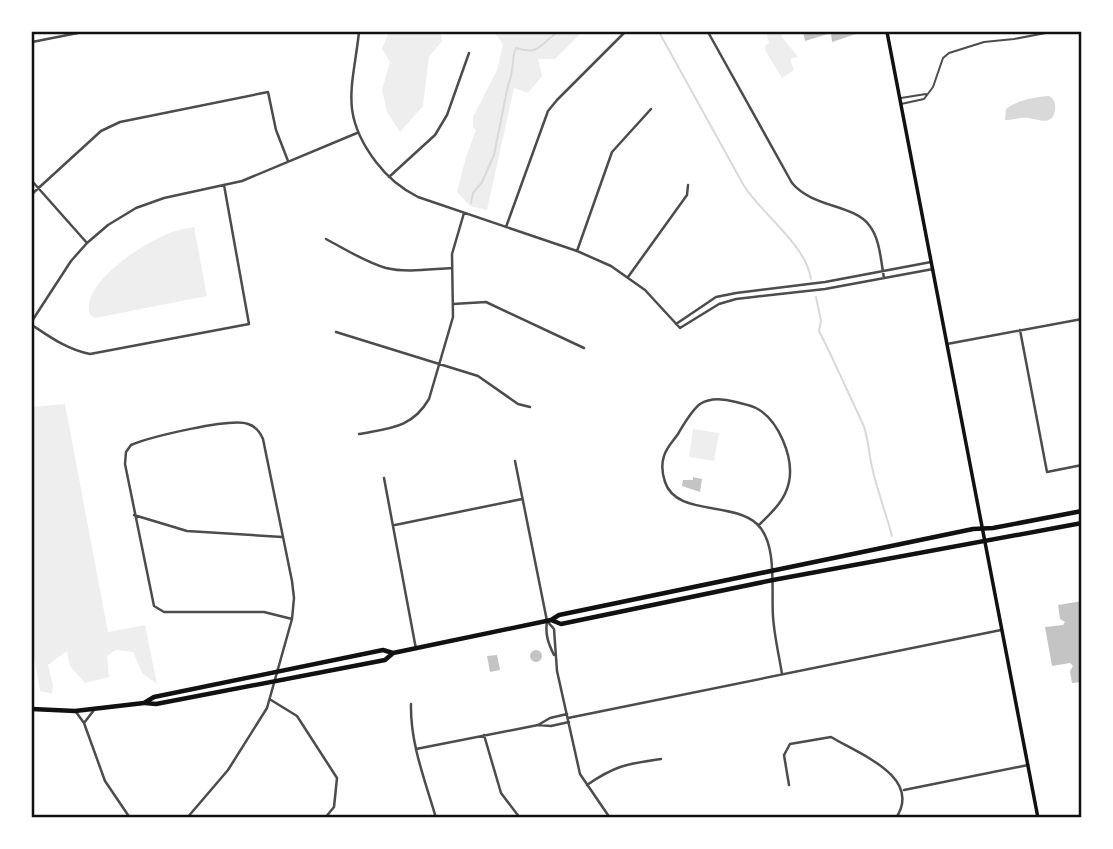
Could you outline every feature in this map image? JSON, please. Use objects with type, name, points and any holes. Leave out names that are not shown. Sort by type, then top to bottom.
[{"type":"main road","points":[[887,32],[1038,817]]},
{"type":"main road","points":[[145,703],[155,697],[383,650],[393,653],[416,649],[549,621],[559,615],[772,570],[1082,510]]},
{"type":"main road","points":[[549,621],[561,624],[773,580],[1082,523]]},
{"type":"main road","points":[[32,709],[75,711],[156,704],[385,660],[393,653]]},
{"type":"street","points":[[32,42],[83,32]]},
{"type":"street","points":[[359,32],[350,90],[353,118],[357,133],[389,177],[411,194],[611,265],[660,304],[680,328],[719,304],[736,299],[825,289],[933,269]]},
{"type":"street","points":[[506,228],[548,111],[625,32]]},
{"type":"street","points":[[708,32],[792,183],[810,199],[856,215],[869,224],[877,240],[884,278]]},
{"type":"street","points":[[389,177],[435,135],[447,115],[469,54]]},
{"type":"street","points":[[32,194],[102,131],[120,122],[268,92],[276,130],[289,161]]},
{"type":"street","points":[[577,251],[612,152],[651,109]]},
{"type":"street","points":[[224,185],[249,324],[101,354],[78,352],[32,323],[71,261],[87,243],[108,225],[136,208],[164,198],[224,185],[357,133]]},
{"type":"street","points":[[32,181],[87,243]]},
{"type":"street","points":[[628,277],[687,195],[688,185]]},
{"type":"street","points":[[359,434],[399,426],[413,419],[429,399],[451,330],[454,244],[464,213]]},
{"type":"street","points":[[326,239],[385,268],[452,268]]},
{"type":"street","points":[[676,324],[716,297],[883,272],[932,261]]},
{"type":"street","points":[[453,304],[486,302],[584,348]]},
{"type":"street","points":[[947,344],[1082,318]]},
{"type":"street","points":[[1020,330],[1047,472],[1082,465]]},
{"type":"street","points":[[337,332],[478,376],[518,404],[530,407]]},
{"type":"street","points":[[759,525],[782,499],[790,476],[788,454],[773,423],[756,408],[718,399],[701,404],[664,454],[663,478],[667,488],[685,503],[734,511],[759,525],[768,544],[773,580],[772,615],[782,674]]},
{"type":"street","points":[[187,817],[228,770],[271,700],[292,619],[294,598],[263,439],[252,426],[241,422],[222,423],[139,442],[128,448],[125,464],[134,515],[152,601],[159,611],[264,612],[292,619]]},
{"type":"street","points":[[515,460],[549,621],[554,629],[554,655]]},
{"type":"street","points":[[384,478],[395,525],[416,649]]},
{"type":"street","points":[[395,525],[522,499]]},
{"type":"street","points":[[134,515],[187,531],[282,537]]},
{"type":"street","points":[[549,621],[545,631],[554,655],[580,774],[610,817]]},
{"type":"street","points":[[538,725],[550,718],[568,718],[1001,630]]},
{"type":"street","points":[[271,700],[297,716],[337,778],[334,807],[326,817]]},
{"type":"street","points":[[411,704],[410,719],[416,749],[436,817]]},
{"type":"street","points":[[84,723],[94,710]]},
{"type":"street","points":[[75,711],[84,723],[105,781],[130,817]]},
{"type":"street","points":[[416,749],[538,725],[551,726],[568,718]]},
{"type":"street","points":[[484,735],[501,793],[520,817]]},
{"type":"street","points":[[789,785],[784,755],[790,744],[831,737],[894,775],[903,790],[902,808],[896,817]]},
{"type":"street","points":[[587,786],[608,771],[624,764],[661,759]]},
{"type":"street","points":[[903,790],[1028,765]]},
{"type":"lane","points":[[901,104],[924,99],[933,87],[943,58],[949,53],[984,42],[1051,32]]},
{"type":"lane","points":[[900,98],[927,94]]},
{"type":"shaded area","points":[[389,32],[441,32],[442,41],[429,57],[423,106],[400,132],[387,112],[382,90],[390,62],[382,49]]},
{"type":"shaded area","points":[[494,32],[582,32],[555,59],[538,59],[542,76],[528,93],[514,88],[487,210],[470,206],[457,192],[476,130],[473,127],[473,117],[497,70],[503,44]]},
{"type":"shaded area","points":[[766,32],[781,32],[798,57],[790,59],[794,70],[782,78],[765,50],[769,43]]},
{"type":"shaded area","points":[[1049,96],[1054,101],[1055,108],[1051,119],[1005,120],[1006,109],[1011,106]]},
{"type":"shaded area","points":[[194,227],[207,296],[95,318],[90,315],[89,303],[94,291],[102,279],[127,257],[170,233]]},
{"type":"shaded area","points":[[65,404],[108,632],[145,625],[157,684],[142,673],[133,652],[116,650],[107,656],[109,677],[85,683],[70,666],[67,651],[48,665],[53,685],[52,694],[40,691],[32,644],[32,407]]},
{"type":"shaded area","points":[[693,429],[719,433],[714,461],[689,457]]},
{"type":"building","points":[[803,32],[855,32],[856,34],[832,42],[831,33],[805,41]]},
{"type":"building","points":[[693,477],[702,479],[700,492],[682,486],[683,480],[693,480]]},
{"type":"building","points":[[1082,601],[1082,682],[1072,683],[1070,671],[1073,666],[1070,663],[1052,666],[1045,627],[1063,625],[1065,622],[1060,619],[1058,605]]},
{"type":"building","points":[[536,650],[542,656],[536,662],[530,656]]},
{"type":"building","points":[[497,655],[500,670],[490,672],[487,656]]},
{"type":"waterway","points":[[471,203],[473,193],[482,182],[494,155],[516,48],[536,49],[558,32]]},
{"type":"waterway","points":[[659,32],[744,186],[793,242],[811,279]]},
{"type":"waterway","points":[[816,297],[821,321],[819,331],[865,429],[874,476],[892,536]]}]
